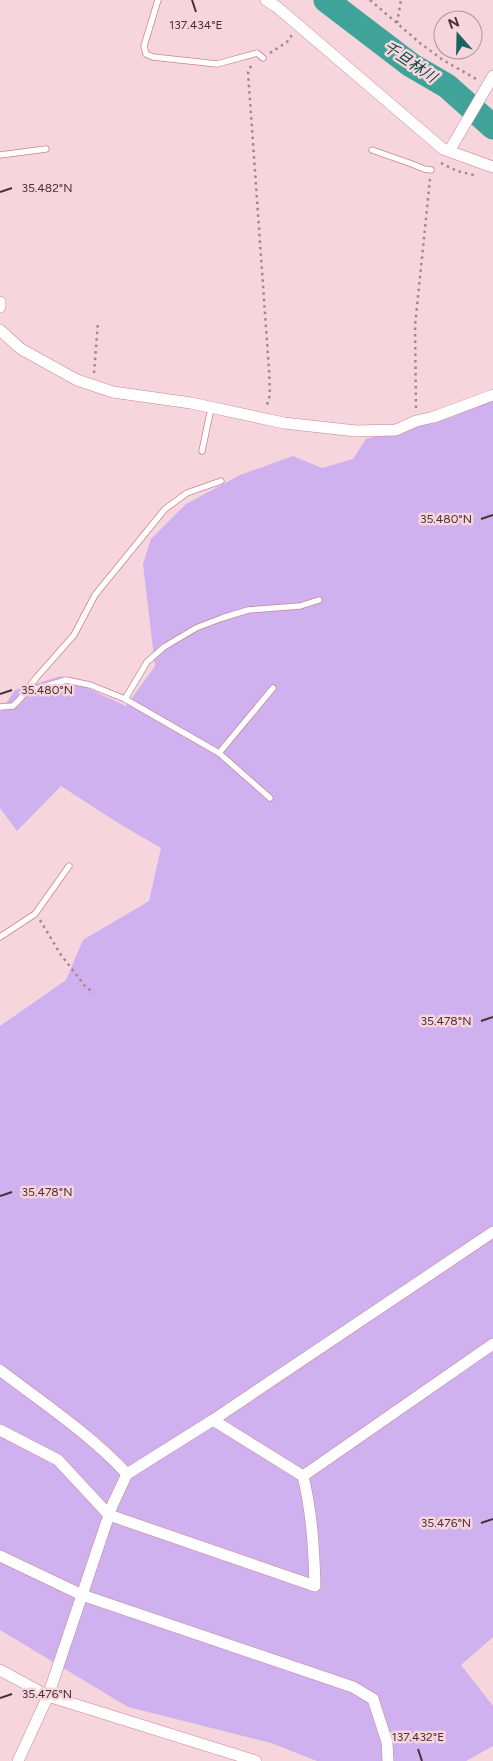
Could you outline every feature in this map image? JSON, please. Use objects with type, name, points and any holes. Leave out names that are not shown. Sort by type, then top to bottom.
[{"type":"street","points":[[266,0],[277,6],[443,149],[493,167]]},
{"type":"street","points":[[450,151],[490,81]]},
{"type":"street","points":[[0,330],[21,349],[78,380],[113,392],[191,404],[284,423],[356,431],[396,430],[416,421],[434,417],[493,395]]},
{"type":"street","points":[[18,1761],[48,1696],[112,1506],[127,1474],[213,1420],[493,1232]]},
{"type":"street","points":[[303,1476],[493,1344]]},
{"type":"street","points":[[0,1370],[110,1456],[127,1474]]},
{"type":"street","points":[[0,1430],[58,1460],[110,1516],[315,1586],[314,1544],[303,1476],[213,1420]]},
{"type":"street","points":[[0,1556],[82,1595],[353,1687],[373,1700],[387,1742],[388,1761]]},
{"type":"street","points":[[0,1670],[48,1696],[256,1761]]},
{"type":"lane","points":[[158,0],[144,46],[146,54],[154,57],[217,64],[257,54],[263,58]]},
{"type":"lane","points":[[0,155],[46,150]]},
{"type":"lane","points":[[372,150],[431,170]]},
{"type":"lane","points":[[202,452],[211,408]]},
{"type":"lane","points":[[0,707],[13,706],[74,635],[95,595],[165,509],[187,493],[221,481]]},
{"type":"lane","points":[[125,699],[147,662],[164,647],[196,628],[248,610],[300,606],[319,600]]},
{"type":"lane","points":[[25,692],[66,680],[90,685],[125,699],[219,753],[270,798]]},
{"type":"lane","points":[[219,753],[273,688]]},
{"type":"lane","points":[[0,937],[34,914],[69,866]]},
{"type":"path","points":[[370,0],[443,60],[490,81]]},
{"type":"path","points":[[397,23],[401,0]]},
{"type":"path","points":[[262,419],[270,394],[270,370],[248,72],[249,67],[287,42],[299,25]]},
{"type":"path","points":[[416,421],[415,326],[431,170],[450,151]]},
{"type":"path","points":[[440,162],[457,171],[478,176]]},
{"type":"path","points":[[91,384],[96,364],[98,322]]},
{"type":"path","points":[[34,914],[44,925],[60,955],[85,986],[94,993]]},
{"type":"shaded area","points":[[493,400],[493,1637],[461,1665],[493,1706],[493,1746],[466,1761],[317,1761],[271,1743],[128,1707],[0,1630],[0,1026],[66,980],[83,940],[149,901],[161,848],[61,786],[17,831],[0,808],[0,712],[15,690],[61,676],[126,706],[155,666],[143,564],[151,539],[186,504],[240,475],[293,456],[322,468],[353,459],[366,439],[452,417]]},
{"type":"waterway","name":"千旦林川","points":[[326,0],[411,65],[447,86],[493,127]]}]
